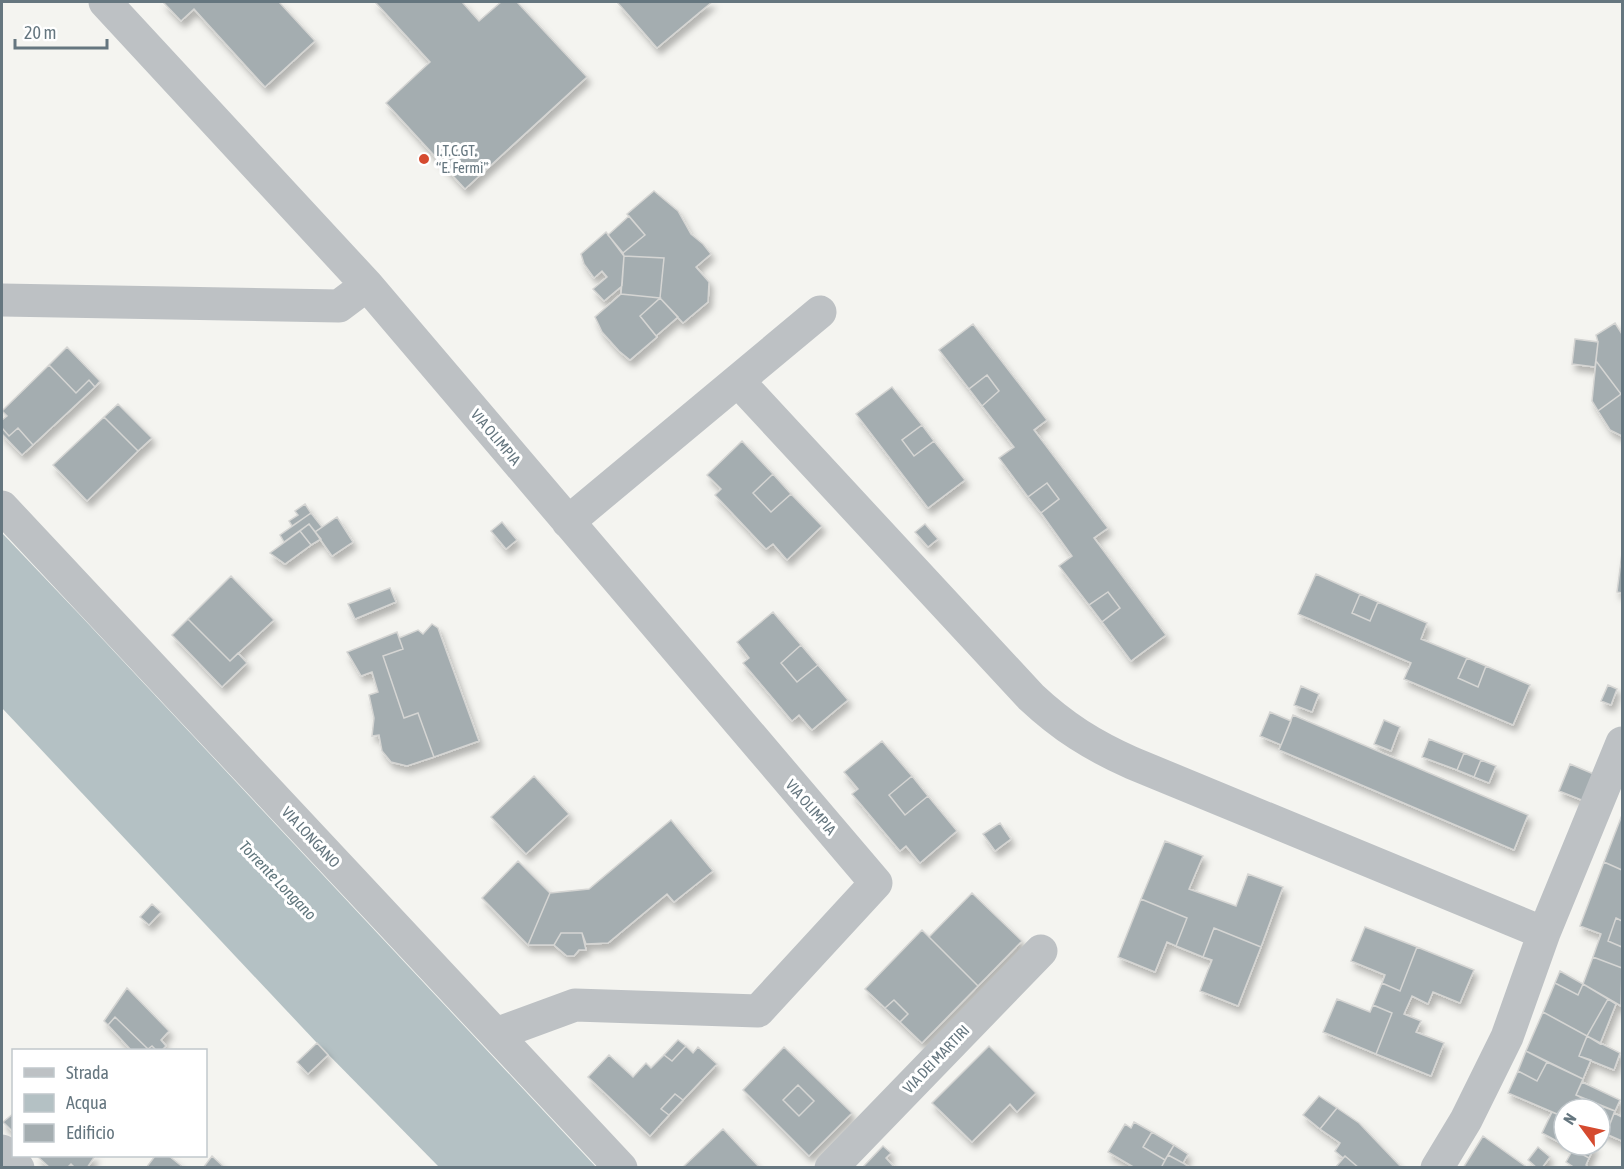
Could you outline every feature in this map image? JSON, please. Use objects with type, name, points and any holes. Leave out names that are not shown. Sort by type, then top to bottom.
[{"type":"street","name":"VIA OLIMPIA","points":[[105,2],[367,285],[876,883],[758,1011],[575,1005],[496,1034]]},
{"type":"street","points":[[4,302],[339,306],[367,285]]},
{"type":"street","points":[[568,522],[820,312]]},
{"type":"street","points":[[738,381],[1031,697],[1077,735],[1131,763],[1544,933]]},
{"type":"street","name":"VIA LONGANO","points":[[2,507],[621,1167]]},
{"type":"street","points":[[1437,1167],[1466,1120],[1507,1037],[1544,933],[1623,743]]},
{"type":"street","name":"VIA DEI MARTIRI","points":[[831,1167],[1041,951]]},
{"type":"street","points":[[2,1151],[18,1167]]},
{"type":"water","name":"Torrente Longano","points":[[2,533],[596,1167],[439,1167],[317,1043],[2,708]]},
{"type":"building","points":[[163,2],[279,2],[315,41],[265,87],[194,9],[181,21]]},
{"type":"building","points":[[375,2],[462,2],[479,21],[501,2],[517,2],[587,77],[465,189],[386,103],[430,62]]},
{"type":"building","points":[[617,2],[712,2],[657,48]]},
{"type":"building","points":[[654,191],[678,211],[691,234],[711,254],[696,267],[709,282],[708,302],[683,323],[660,298],[664,258],[624,256],[623,253],[645,235],[627,214]]},
{"type":"building","points":[[629,216],[645,235],[623,253],[608,235]]},
{"type":"building","points":[[606,232],[624,256],[622,286],[604,301],[593,289],[607,277],[602,271],[594,278],[584,264],[581,254]]},
{"type":"building","points":[[624,256],[664,258],[660,298],[621,294]]},
{"type":"building","points":[[621,294],[660,298],[640,316],[657,337],[630,360],[602,332],[595,317]]},
{"type":"building","points":[[660,298],[678,317],[656,336],[640,316]]},
{"type":"building","points":[[1615,323],[1622,334],[1622,436],[1610,430],[1598,411],[1621,394],[1596,361],[1598,342],[1596,335]]},
{"type":"building","points":[[973,324],[1047,420],[1034,430],[1108,528],[1094,538],[1166,635],[1131,661],[1102,622],[1120,608],[1108,592],[1089,605],[1059,566],[1072,556],[1041,513],[1059,499],[1047,483],[1028,497],[999,458],[1014,447],[982,406],[999,391],[987,375],[969,389],[939,350]]},
{"type":"building","points":[[1575,339],[1598,342],[1595,367],[1572,364]]},
{"type":"building","points":[[67,347],[100,381],[95,387],[89,380],[76,393],[49,365]]},
{"type":"building","points":[[1596,361],[1621,394],[1598,411],[1592,401]]},
{"type":"building","points":[[49,365],[76,393],[89,380],[95,387],[33,445],[18,428],[9,436],[2,428],[2,420],[7,416],[2,411]]},
{"type":"building","points":[[987,375],[999,391],[982,406],[969,389]]},
{"type":"building","points":[[892,387],[922,425],[902,440],[914,456],[934,441],[965,480],[928,508],[856,414]]},
{"type":"building","points":[[118,404],[152,438],[138,451],[104,417]]},
{"type":"building","points":[[104,417],[138,451],[87,501],[53,465]]},
{"type":"building","points":[[922,425],[934,441],[914,456],[902,440]]},
{"type":"building","points":[[2,428],[9,436],[18,428],[33,445],[22,455],[2,434]]},
{"type":"building","points":[[742,441],[773,474],[753,493],[771,512],[791,494],[822,526],[787,560],[773,544],[766,549],[715,495],[721,489],[707,475]]},
{"type":"building","points":[[773,474],[791,494],[771,512],[753,493]]},
{"type":"building","points":[[1047,483],[1059,499],[1041,513],[1028,497]]},
{"type":"building","points":[[305,504],[311,513],[292,526],[289,521],[298,515],[295,511]]},
{"type":"building","points":[[311,513],[322,527],[315,532],[309,524],[284,542],[280,535]]},
{"type":"building","points":[[337,517],[353,542],[332,556],[315,532]]},
{"type":"building","points":[[502,522],[517,540],[506,549],[491,531]]},
{"type":"building","points":[[309,524],[321,539],[311,545],[300,531]]},
{"type":"building","points":[[925,524],[938,539],[928,547],[915,532]]},
{"type":"building","points":[[300,531],[311,545],[285,564],[270,553]]},
{"type":"building","points":[[1622,553],[1622,593],[1617,592]]},
{"type":"building","points":[[1316,574],[1360,594],[1352,613],[1370,621],[1378,602],[1427,623],[1421,639],[1467,658],[1458,678],[1478,687],[1486,666],[1530,685],[1513,725],[1404,679],[1411,663],[1298,614]]},
{"type":"building","points":[[231,576],[274,620],[230,661],[188,619]]},
{"type":"building","points":[[390,588],[396,602],[355,619],[348,604]]},
{"type":"building","points":[[1108,592],[1120,608],[1102,622],[1089,605]]},
{"type":"building","points":[[1360,594],[1378,602],[1370,621],[1352,613]]},
{"type":"building","points":[[773,612],[801,645],[781,663],[797,682],[818,665],[848,700],[812,730],[799,715],[792,721],[743,663],[749,658],[737,642]]},
{"type":"building","points":[[188,619],[230,661],[238,653],[247,663],[222,687],[172,635]]},
{"type":"building","points":[[432,624],[438,628],[479,741],[434,757],[418,713],[404,718],[383,656],[403,649],[399,638],[418,630],[423,634]]},
{"type":"building","points":[[397,632],[403,649],[383,656],[404,718],[418,713],[434,757],[407,766],[391,762],[382,751],[379,735],[372,736],[374,718],[369,695],[378,692],[372,672],[361,676],[347,652]]},
{"type":"building","points":[[801,645],[818,665],[797,682],[781,663]]},
{"type":"building","points":[[1467,658],[1486,666],[1478,687],[1458,678]]},
{"type":"building","points":[[1608,685],[1617,689],[1611,705],[1601,701]]},
{"type":"building","points":[[1301,686],[1319,694],[1312,712],[1294,705]]},
{"type":"building","points":[[1270,712],[1291,721],[1281,745],[1260,736]]},
{"type":"building","points":[[1293,715],[1528,815],[1514,850],[1279,750]]},
{"type":"building","points":[[1384,720],[1400,727],[1391,751],[1374,744]]},
{"type":"building","points":[[1429,739],[1464,753],[1457,770],[1422,757]]},
{"type":"building","points":[[882,741],[912,776],[889,795],[905,815],[928,796],[957,831],[920,863],[906,846],[900,851],[852,794],[858,789],[844,772]]},
{"type":"building","points":[[1464,753],[1481,760],[1474,777],[1457,770]]},
{"type":"building","points":[[1481,760],[1496,766],[1489,783],[1474,777]]},
{"type":"building","points":[[1570,764],[1596,775],[1584,801],[1559,791]]},
{"type":"building","points":[[534,776],[569,814],[526,854],[491,817]]},
{"type":"building","points":[[912,776],[928,796],[905,815],[889,795]]},
{"type":"building","points":[[1622,815],[1622,870],[1604,862]]},
{"type":"building","points":[[671,820],[713,871],[674,902],[667,894],[608,943],[586,944],[582,933],[561,933],[554,945],[528,945],[550,893],[589,889]]},
{"type":"building","points":[[1000,823],[1011,839],[995,851],[983,834]]},
{"type":"building","points":[[1165,841],[1203,856],[1189,889],[1236,906],[1248,874],[1283,887],[1261,947],[1214,928],[1203,957],[1176,946],[1187,918],[1141,899]]},
{"type":"building","points":[[518,861],[550,893],[528,945],[482,898]]},
{"type":"building","points":[[1604,862],[1622,870],[1622,968],[1593,957],[1601,934],[1580,926]]},
{"type":"building","points":[[972,893],[1022,941],[978,986],[929,937]]},
{"type":"building","points":[[1141,899],[1187,918],[1176,946],[1167,942],[1155,972],[1118,957]]},
{"type":"building","points":[[152,904],[161,912],[149,925],[140,917]]},
{"type":"building","points":[[1616,918],[1622,921],[1622,947],[1608,941]]},
{"type":"building","points":[[1365,927],[1417,947],[1400,991],[1382,983],[1385,975],[1351,961]]},
{"type":"building","points":[[1214,928],[1261,947],[1238,1006],[1200,991],[1212,960],[1203,957]]},
{"type":"building","points":[[922,930],[978,986],[922,1043],[900,1022],[908,1014],[894,1000],[885,1008],[865,989]]},
{"type":"building","points":[[561,933],[582,933],[586,950],[579,950],[574,956],[567,956],[554,945]]},
{"type":"building","points":[[1417,947],[1474,970],[1460,1003],[1433,992],[1428,1004],[1412,996],[1404,1014],[1421,1021],[1416,1032],[1444,1043],[1431,1076],[1376,1054],[1392,1013],[1373,1005],[1382,983],[1400,991]]},
{"type":"building","points":[[1593,957],[1622,968],[1621,1006],[1583,984]]},
{"type":"building","points":[[1560,971],[1583,984],[1578,995],[1555,983]]},
{"type":"building","points":[[1555,983],[1578,995],[1583,984],[1608,999],[1587,1036],[1543,1012]]},
{"type":"building","points":[[127,988],[169,1031],[161,1040],[166,1046],[163,1049],[155,1049],[152,1046],[148,1049],[115,1017],[108,1025],[104,1021]]},
{"type":"building","points":[[1337,999],[1370,1012],[1373,1005],[1392,1013],[1376,1054],[1323,1032]]},
{"type":"building","points":[[1608,999],[1616,1004],[1600,1044],[1587,1036]]},
{"type":"building","points":[[894,1000],[908,1014],[900,1022],[885,1008]]},
{"type":"building","points":[[1543,1012],[1587,1036],[1579,1056],[1591,1060],[1583,1079],[1526,1051]]},
{"type":"building","points":[[115,1017],[148,1049],[130,1049],[108,1025]]},
{"type":"building","points":[[1587,1036],[1620,1053],[1614,1070],[1579,1056]]},
{"type":"building","points":[[678,1040],[686,1046],[672,1061],[664,1055]]},
{"type":"building","points":[[317,1043],[328,1055],[308,1074],[297,1062]]},
{"type":"building","points":[[686,1046],[693,1053],[698,1047],[717,1064],[683,1100],[675,1094],[661,1109],[669,1115],[650,1136],[588,1077],[609,1055],[633,1077],[646,1063],[651,1068],[664,1055],[672,1061]]},
{"type":"building","points":[[989,1046],[1036,1093],[1017,1112],[1010,1104],[972,1142],[932,1103]]},
{"type":"building","points":[[784,1047],[852,1113],[809,1156],[743,1090]]},
{"type":"building","points":[[1526,1051],[1547,1062],[1537,1081],[1518,1071]]},
{"type":"building","points":[[1547,1062],[1583,1079],[1576,1095],[1580,1097],[1552,1097],[1552,1112],[1508,1093],[1518,1071],[1537,1081]]},
{"type":"building","points":[[1582,1082],[1620,1100],[1615,1111],[1612,1110],[1612,1097],[1576,1095]]},
{"type":"building","points":[[798,1085],[814,1101],[799,1116],[783,1100]]},
{"type":"building","points":[[675,1094],[683,1100],[669,1115],[661,1109]]},
{"type":"building","points":[[1319,1096],[1337,1108],[1320,1129],[1303,1115]]},
{"type":"building","points":[[1337,1108],[1359,1123],[1402,1168],[1359,1168],[1335,1151],[1340,1143],[1320,1129]]},
{"type":"building","points":[[1552,1112],[1552,1138],[1542,1133]]},
{"type":"building","points":[[1614,1113],[1622,1117],[1622,1141],[1612,1137]]},
{"type":"building","points":[[12,1115],[12,1131],[3,1122]]},
{"type":"building","points":[[1134,1122],[1152,1132],[1143,1147],[1165,1160],[1161,1168],[1135,1168],[1108,1152],[1125,1124],[1131,1128]]},
{"type":"building","points":[[723,1129],[760,1168],[682,1168]]},
{"type":"building","points":[[1152,1132],[1174,1145],[1165,1160],[1143,1147]]},
{"type":"building","points":[[1483,1136],[1528,1168],[1463,1168]]},
{"type":"building","points":[[1174,1145],[1188,1154],[1183,1163],[1168,1155]]},
{"type":"building","points":[[883,1146],[891,1153],[886,1158],[895,1168],[862,1168]]},
{"type":"building","points":[[1538,1147],[1550,1157],[1542,1168],[1537,1168],[1528,1160]]},
{"type":"building","points":[[1168,1155],[1183,1163],[1190,1168],[1161,1168]]},
{"type":"building","points":[[212,1156],[225,1168],[203,1168]]},
{"type":"building","points":[[1345,1156],[1359,1168],[1335,1168]]},
{"type":"building","points":[[38,1157],[94,1157],[87,1168],[75,1168],[71,1164],[67,1168],[50,1168]]},
{"type":"building","points":[[154,1157],[170,1157],[184,1168],[146,1168]]},
{"type":"building","points":[[1569,1157],[1589,1158],[1586,1165],[1588,1168],[1575,1168],[1566,1162]]},
{"type":"place","name":"I.T.C.GT. “E. Fermi\"","points":[[424,159]]}]
